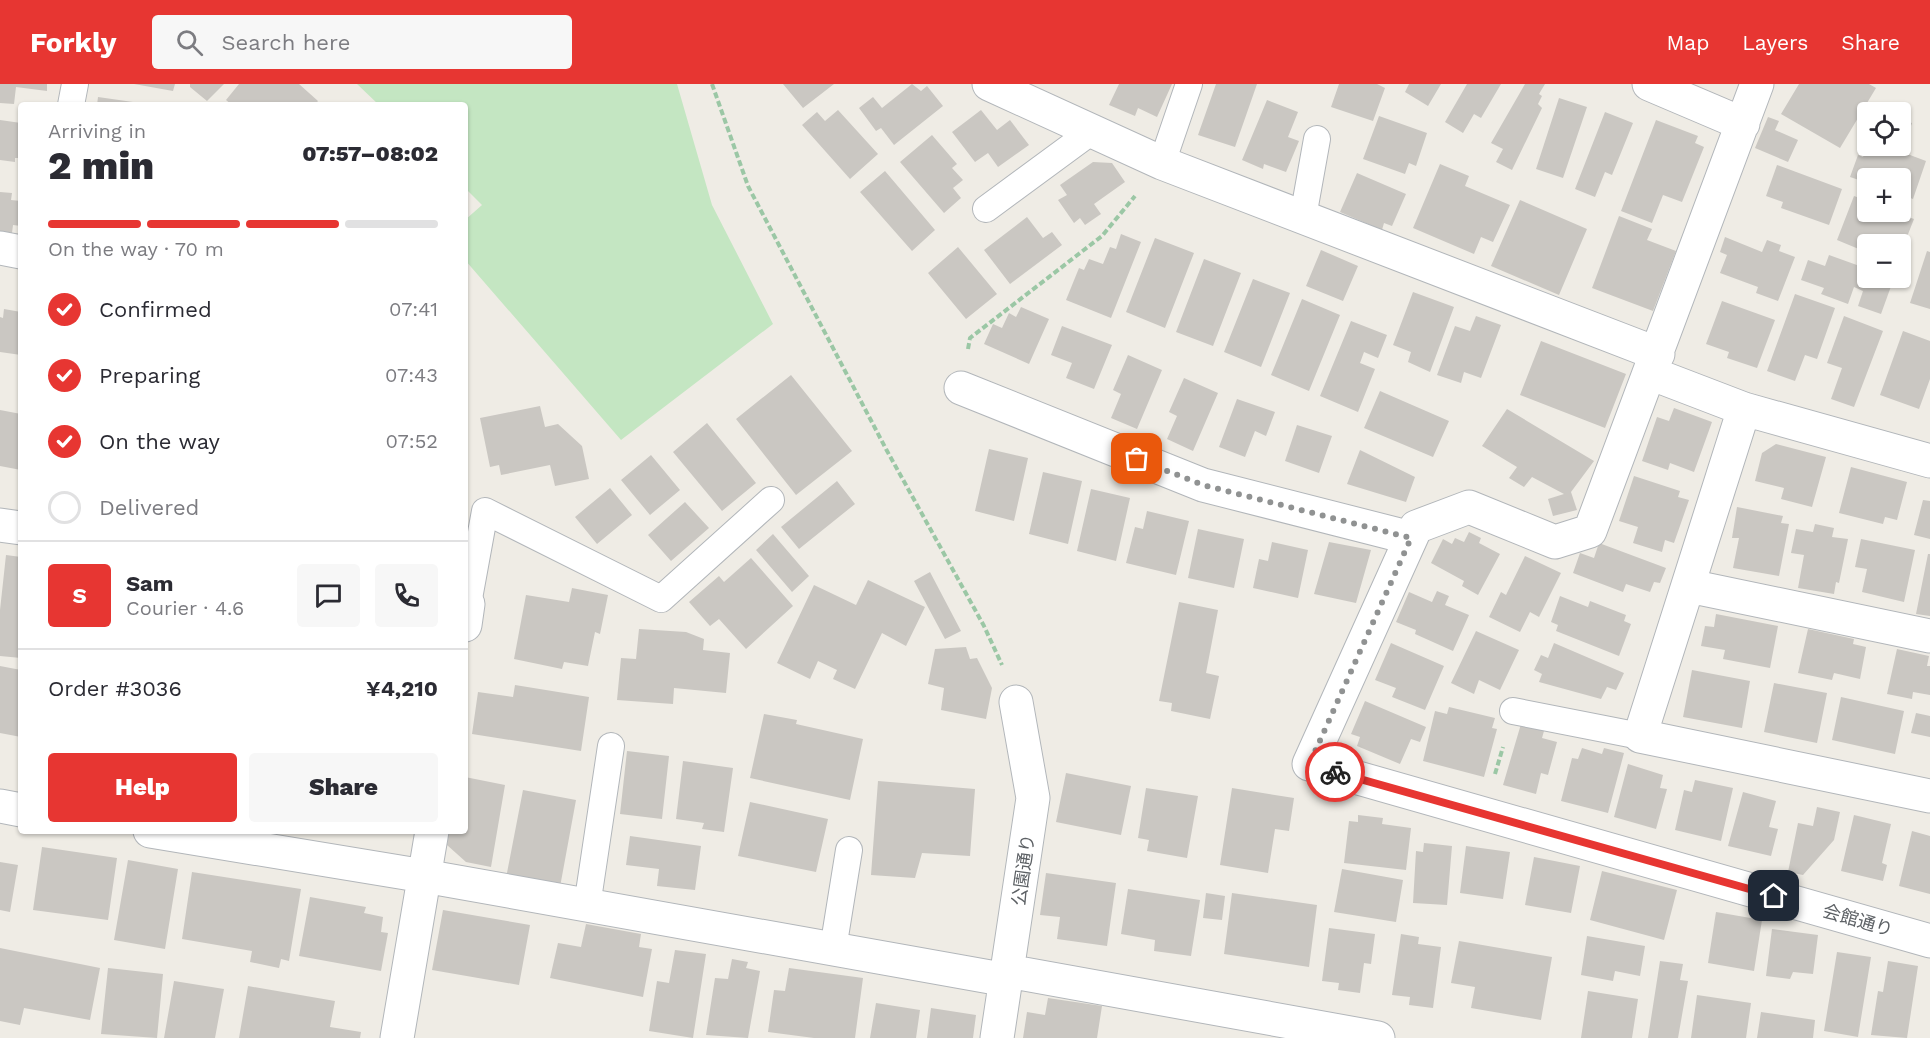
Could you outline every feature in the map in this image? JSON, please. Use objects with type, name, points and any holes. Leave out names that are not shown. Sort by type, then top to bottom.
[{"type":"street","points":[[989,84],[1162,163],[1303,217],[1654,363],[1744,409],[1930,461]]},
{"type":"street","points":[[1649,84],[1743,124]]},
{"type":"street","points":[[961,388],[1203,485],[1413,533],[1469,507],[1555,542],[1590,531],[1757,84]]},
{"type":"street","points":[[0,248],[18,251]]},
{"type":"street","points":[[1744,409],[1640,736],[1930,796]]},
{"type":"street","points":[[0,525],[18,528]]},
{"type":"street","name":"会館通り","points":[[1413,533],[1309,765],[1930,941]]},
{"type":"street","points":[[1689,586],[1930,636]]},
{"type":"street","name":"公園通り","points":[[997,1038],[1033,798],[1016,702]]},
{"type":"street","points":[[0,806],[18,809]]},
{"type":"street","points":[[168,834],[424,876],[833,949],[1007,975],[1378,1038]]},
{"type":"street","points":[[397,1038],[431,834]]},
{"type":"lane","points":[[72,102],[75,84]]},
{"type":"lane","points":[[1162,163],[1189,84]]},
{"type":"lane","points":[[986,209],[1092,132]]},
{"type":"lane","points":[[1303,217],[1317,139]]},
{"type":"lane","points":[[468,600],[485,511],[661,599],[771,500]]},
{"type":"lane","points":[[1513,711],[1640,736]]},
{"type":"lane","points":[[587,906],[611,746]]},
{"type":"lane","points":[[833,949],[849,850]]},
{"type":"path","points":[[712,84],[748,186],[886,449],[984,626],[1016,702]]},
{"type":"path","points":[[970,338],[1102,236],[1162,163]]},
{"type":"path","points":[[1484,814],[1513,711]]},
{"type":"green space","points":[[357,84],[677,84],[712,205],[773,324],[621,440],[468,263],[468,217],[482,205],[468,191],[468,102],[376,102]]},
{"type":"building","points":[[0,84],[47,84],[47,91],[16,87],[14,104],[0,103]]},
{"type":"building","points":[[134,84],[175,84],[173,91]]},
{"type":"building","points":[[190,84],[224,84],[207,101],[190,87]]},
{"type":"building","points":[[239,84],[299,84],[318,101],[228,102],[226,100]]},
{"type":"building","points":[[783,84],[834,84],[803,108]]},
{"type":"building","points":[[912,84],[921,91],[927,86],[943,106],[894,145],[881,128],[876,131],[859,108],[873,97],[882,108]]},
{"type":"building","points":[[1119,84],[1172,84],[1157,117],[1138,108],[1135,116],[1109,105]]},
{"type":"building","points":[[1216,84],[1257,84],[1235,147],[1198,135]]},
{"type":"building","points":[[1339,84],[1377,84],[1385,88],[1373,121],[1331,107]]},
{"type":"building","points":[[1409,84],[1441,84],[1428,106],[1405,92]]},
{"type":"building","points":[[1467,84],[1501,84],[1481,118],[1474,114],[1463,133],[1445,122]]},
{"type":"building","points":[[1525,84],[1545,84],[1539,94],[1542,96],[1538,104],[1542,108],[1512,170],[1496,162],[1503,149],[1491,143]]},
{"type":"building","points":[[1799,84],[1869,84],[1876,88],[1868,102],[1857,102],[1857,120],[1840,148],[1781,114]]},
{"type":"building","points":[[98,97],[133,102],[97,102]]},
{"type":"building","points":[[1559,98],[1587,107],[1563,178],[1536,169]]},
{"type":"building","points":[[1267,100],[1298,112],[1288,137],[1299,141],[1286,172],[1264,164],[1263,169],[1242,160]]},
{"type":"building","points":[[838,110],[878,154],[850,179],[802,125],[817,112],[825,121]]},
{"type":"building","points":[[981,110],[997,130],[1010,120],[1029,145],[998,167],[988,153],[975,162],[952,132]]},
{"type":"building","points":[[1605,112],[1633,123],[1612,175],[1605,172],[1595,197],[1575,189]]},
{"type":"building","points":[[1379,116],[1427,133],[1416,166],[1409,163],[1405,174],[1363,159]]},
{"type":"building","points":[[1768,117],[1779,121],[1775,130],[1798,140],[1788,162],[1755,148]]},
{"type":"building","points":[[0,120],[18,123],[18,158],[15,158],[15,162],[0,160]]},
{"type":"building","points":[[1656,120],[1698,136],[1695,143],[1704,147],[1682,202],[1663,195],[1652,223],[1621,211]]},
{"type":"building","points":[[932,135],[957,164],[952,168],[963,180],[953,188],[961,198],[944,213],[900,162]]},
{"type":"building","points":[[1911,155],[1926,161],[1913,199],[1911,198],[1911,168],[1857,168],[1857,179],[1850,177],[1858,156]]},
{"type":"building","points":[[1093,162],[1112,163],[1125,182],[1094,204],[1101,214],[1085,225],[1080,218],[1074,223],[1058,200],[1067,195],[1060,185]]},
{"type":"building","points":[[1440,164],[1469,176],[1465,186],[1510,205],[1493,242],[1481,237],[1474,254],[1413,228]]},
{"type":"building","points":[[1777,165],[1842,189],[1829,225],[1781,208],[1783,202],[1766,196]]},
{"type":"building","points":[[885,171],[935,230],[912,251],[860,192]]},
{"type":"building","points":[[1357,173],[1406,194],[1392,226],[1384,223],[1382,230],[1340,212]]},
{"type":"building","points":[[0,192],[12,193],[11,200],[18,201],[18,226],[13,225],[12,233],[0,232]]},
{"type":"building","points":[[1854,196],[1857,197],[1857,222],[1911,222],[1911,218],[1914,219],[1908,234],[1857,234],[1857,248],[1837,240]]},
{"type":"building","points":[[1520,200],[1587,229],[1559,295],[1491,266]]},
{"type":"building","points":[[1619,216],[1652,229],[1647,240],[1676,251],[1653,311],[1592,288]]},
{"type":"building","points":[[1027,217],[1043,238],[1052,232],[1062,245],[1010,284],[984,250]]},
{"type":"building","points":[[1121,234],[1141,242],[1111,318],[1066,300],[1079,268],[1084,270],[1089,259],[1103,264],[1110,247],[1116,249]]},
{"type":"building","points":[[1725,237],[1762,252],[1767,240],[1781,245],[1779,251],[1795,257],[1778,301],[1756,293],[1758,287],[1720,273],[1727,255],[1720,252]]},
{"type":"building","points":[[1155,238],[1194,253],[1165,328],[1126,312]]},
{"type":"building","points":[[958,247],[997,294],[966,319],[928,273]]},
{"type":"building","points":[[1321,250],[1358,266],[1343,301],[1306,286]]},
{"type":"building","points":[[1927,251],[1930,252],[1930,309],[1910,303]]},
{"type":"building","points":[[1829,255],[1857,265],[1857,288],[1890,288],[1881,314],[1858,306],[1863,291],[1854,287],[1848,304],[1821,294],[1824,288],[1801,280],[1808,260],[1825,266]]},
{"type":"building","points":[[1204,259],[1241,273],[1213,346],[1176,332]]},
{"type":"building","points":[[1253,279],[1290,293],[1261,367],[1224,352]]},
{"type":"building","points":[[1413,292],[1454,307],[1430,372],[1408,362],[1411,352],[1393,345]]},
{"type":"building","points":[[1795,294],[1835,308],[1817,359],[1805,355],[1795,381],[1767,371]]},
{"type":"building","points":[[1302,299],[1340,315],[1309,391],[1271,375]]},
{"type":"building","points":[[1722,301],[1775,320],[1757,368],[1727,358],[1729,352],[1706,344]]},
{"type":"building","points":[[1021,307],[1049,319],[1029,364],[984,344],[993,324],[1002,328],[1009,313],[1016,317]]},
{"type":"building","points":[[4,309],[18,311],[18,355],[0,352],[0,317],[3,318]]},
{"type":"building","points":[[1476,316],[1501,325],[1481,378],[1464,372],[1461,383],[1437,375],[1455,326],[1470,331]]},
{"type":"building","points":[[1844,316],[1883,331],[1854,407],[1831,399],[1842,368],[1827,363]]},
{"type":"building","points":[[1351,321],[1387,335],[1378,358],[1364,352],[1360,363],[1375,369],[1358,412],[1320,396]]},
{"type":"building","points":[[1062,326],[1112,345],[1094,389],[1066,378],[1072,363],[1051,355]]},
{"type":"building","points":[[1903,331],[1930,341],[1930,379],[1919,409],[1880,395]]},
{"type":"building","points":[[1541,341],[1626,374],[1605,428],[1520,395]]},
{"type":"building","points":[[1128,355],[1162,370],[1137,429],[1111,418],[1121,394],[1113,390]]},
{"type":"building","points":[[791,375],[852,451],[796,495],[736,419]]},
{"type":"building","points":[[1184,378],[1218,393],[1193,451],[1167,439],[1177,416],[1169,412]]},
{"type":"building","points":[[1380,391],[1449,421],[1433,457],[1364,428]]},
{"type":"building","points":[[1237,399],[1275,412],[1266,436],[1255,431],[1245,457],[1219,447]]},
{"type":"building","points":[[540,406],[545,427],[558,424],[582,446],[589,479],[555,486],[550,465],[501,475],[499,465],[490,467],[480,418]]},
{"type":"building","points":[[1674,408],[1712,422],[1694,472],[1670,463],[1668,470],[1642,461],[1657,417],[1669,421]]},
{"type":"building","points":[[1507,409],[1594,461],[1571,492],[1577,510],[1553,516],[1548,499],[1564,494],[1532,477],[1524,487],[1509,478],[1517,467],[1482,446]]},
{"type":"building","points":[[0,410],[18,413],[18,469],[0,466]]},
{"type":"building","points":[[707,423],[756,483],[722,511],[673,452]]},
{"type":"building","points":[[1297,425],[1332,436],[1319,473],[1285,461]]},
{"type":"building","points":[[1776,444],[1826,457],[1812,507],[1781,499],[1784,488],[1755,481],[1762,453]]},
{"type":"building","points":[[989,449],[1028,458],[1014,521],[975,511]]},
{"type":"building","points":[[1360,450],[1415,477],[1406,502],[1347,484]]},
{"type":"building","points":[[651,455],[680,490],[650,515],[621,480]]},
{"type":"building","points":[[1851,467],[1907,482],[1897,520],[1885,517],[1883,524],[1839,513]]},
{"type":"building","points":[[1043,472],[1082,481],[1068,544],[1029,534]]},
{"type":"building","points":[[1634,476],[1680,491],[1678,497],[1689,500],[1674,543],[1665,540],[1662,552],[1633,543],[1638,527],[1619,521]]},
{"type":"building","points":[[837,481],[855,504],[799,549],[781,527]]},
{"type":"building","points":[[610,488],[632,515],[597,544],[575,517]]},
{"type":"building","points":[[1091,489],[1130,498],[1116,561],[1077,551]]},
{"type":"building","points":[[1923,500],[1930,501],[1930,539],[1914,535]]},
{"type":"building","points":[[685,502],[709,528],[671,561],[648,535]]},
{"type":"building","points":[[1737,507],[1783,516],[1781,523],[1789,524],[1779,576],[1733,568],[1739,538],[1732,538]]},
{"type":"building","points":[[1147,511],[1189,521],[1176,575],[1126,563],[1135,527],[1143,529]]},
{"type":"building","points":[[1815,524],[1834,528],[1832,537],[1848,539],[1839,583],[1836,582],[1834,594],[1798,588],[1804,555],[1791,553],[1796,529],[1813,532]]},
{"type":"building","points":[[1198,529],[1244,539],[1234,588],[1188,578]]},
{"type":"building","points":[[1469,532],[1481,538],[1479,543],[1500,554],[1478,595],[1462,586],[1464,581],[1431,563],[1443,539],[1452,544],[1455,538],[1464,542]]},
{"type":"building","points":[[773,534],[809,576],[792,592],[756,550]]},
{"type":"building","points":[[1861,539],[1915,550],[1904,602],[1862,592],[1867,569],[1855,567]]},
{"type":"building","points":[[1272,542],[1308,550],[1298,598],[1253,588],[1259,559],[1268,561]]},
{"type":"building","points":[[1329,542],[1371,550],[1356,603],[1314,594]]},
{"type":"building","points":[[1599,543],[1666,568],[1660,583],[1654,582],[1650,592],[1626,584],[1623,592],[1573,573],[1580,553],[1594,558]]},
{"type":"building","points":[[1928,554],[1930,554],[1930,616],[1916,614]]},
{"type":"building","points":[[6,555],[18,557],[18,658],[0,656],[0,610]]},
{"type":"building","points":[[1525,556],[1561,573],[1539,617],[1530,612],[1520,632],[1489,617],[1501,592],[1506,595]]},
{"type":"building","points":[[751,558],[793,606],[746,649],[719,619],[710,626],[689,602],[719,576],[724,582]]},
{"type":"building","points":[[930,572],[961,631],[945,639],[914,581]]},
{"type":"building","points":[[868,580],[925,607],[906,646],[882,633],[855,689],[833,679],[837,670],[818,661],[810,679],[777,663],[814,585],[856,605]]},
{"type":"building","points":[[572,588],[608,595],[600,634],[595,632],[588,666],[564,662],[562,669],[514,659],[526,595],[569,602]]},
{"type":"building","points":[[1437,591],[1449,596],[1445,605],[1469,615],[1453,651],[1415,634],[1416,630],[1396,622],[1409,592],[1432,602]]},
{"type":"building","points":[[1560,596],[1588,607],[1590,601],[1626,615],[1624,621],[1631,624],[1619,656],[1556,631],[1558,625],[1551,622]]},
{"type":"building","points":[[1179,602],[1218,610],[1206,673],[1219,676],[1210,719],[1171,711],[1172,703],[1159,701]]},
{"type":"building","points":[[1716,614],[1778,626],[1770,668],[1723,659],[1725,650],[1701,646],[1705,626],[1714,627]]},
{"type":"building","points":[[639,629],[686,632],[704,639],[703,650],[730,653],[726,693],[674,688],[673,704],[617,700],[621,658],[636,659]]},
{"type":"building","points":[[1808,629],[1854,639],[1853,644],[1866,647],[1860,679],[1834,673],[1832,680],[1798,673]]},
{"type":"building","points":[[1476,631],[1519,650],[1500,690],[1479,680],[1474,694],[1451,683]]},
{"type":"building","points":[[1391,643],[1444,666],[1425,710],[1392,697],[1396,688],[1375,680]]},
{"type":"building","points":[[1554,643],[1624,673],[1616,690],[1607,687],[1601,699],[1539,682],[1542,674],[1534,670],[1541,655],[1548,658]]},
{"type":"building","points":[[966,647],[970,659],[977,658],[992,688],[986,719],[941,710],[944,688],[928,684],[935,649]]},
{"type":"building","points":[[1897,649],[1929,656],[1927,666],[1930,666],[1930,695],[1913,692],[1912,699],[1887,694]]},
{"type":"building","points":[[0,666],[18,669],[18,736],[0,733]]},
{"type":"building","points":[[1692,670],[1750,681],[1742,728],[1683,717]]},
{"type":"building","points":[[1774,683],[1827,693],[1817,743],[1764,732]]},
{"type":"building","points":[[515,685],[589,697],[581,751],[472,734],[478,692],[513,697]]},
{"type":"building","points":[[1841,697],[1904,711],[1895,754],[1832,740]]},
{"type":"building","points":[[1365,701],[1426,727],[1420,742],[1411,739],[1400,764],[1357,746],[1360,737],[1351,734]]},
{"type":"building","points":[[1449,707],[1495,718],[1492,728],[1497,729],[1484,777],[1423,761],[1435,711],[1447,714]]},
{"type":"building","points":[[1916,713],[1930,716],[1930,737],[1911,733]]},
{"type":"building","points":[[764,714],[797,720],[796,724],[863,739],[850,800],[750,778]]},
{"type":"building","points":[[1521,724],[1544,731],[1542,738],[1557,742],[1548,775],[1541,773],[1536,794],[1503,785]]},
{"type":"building","points":[[1582,748],[1602,754],[1604,748],[1624,753],[1608,813],[1561,801],[1572,758],[1578,759]]},
{"type":"building","points":[[627,751],[669,756],[662,819],[620,814]]},
{"type":"building","points":[[683,761],[733,768],[724,832],[702,829],[704,823],[676,819]]},
{"type":"building","points":[[1628,764],[1663,775],[1660,788],[1667,789],[1656,829],[1614,817]]},
{"type":"building","points":[[1066,773],[1131,786],[1121,835],[1056,822]]},
{"type":"building","points":[[468,778],[505,785],[491,867],[466,862],[447,845],[449,834],[468,834]]},
{"type":"building","points":[[1695,780],[1733,788],[1721,841],[1675,830],[1684,790],[1692,792]]},
{"type":"building","points":[[878,781],[975,789],[970,856],[922,853],[915,878],[871,875]]},
{"type":"building","points":[[1146,788],[1198,796],[1187,858],[1147,851],[1149,840],[1138,838]]},
{"type":"building","points":[[1232,788],[1294,798],[1289,831],[1275,829],[1268,873],[1220,865]]},
{"type":"building","points":[[523,790],[576,800],[560,887],[506,878]]},
{"type":"building","points":[[1743,792],[1776,801],[1769,827],[1778,829],[1771,856],[1728,846]]},
{"type":"building","points":[[750,802],[828,819],[816,872],[738,856]]},
{"type":"building","points":[[1817,807],[1840,812],[1834,840],[1803,875],[1788,872],[1798,823],[1813,826]]},
{"type":"building","points":[[1358,815],[1383,818],[1382,824],[1411,828],[1406,870],[1344,863],[1349,821],[1358,822]]},
{"type":"building","points":[[1854,815],[1891,824],[1882,863],[1887,865],[1883,881],[1841,871]]},
{"type":"building","points":[[1912,831],[1930,836],[1930,894],[1899,886]]},
{"type":"building","points":[[630,836],[701,846],[695,890],[657,886],[659,869],[626,865]]},
{"type":"building","points":[[1424,843],[1452,846],[1447,905],[1413,903],[1416,851],[1423,852]]},
{"type":"building","points":[[1466,846],[1510,852],[1503,899],[1460,893]]},
{"type":"building","points":[[42,847],[117,858],[108,920],[33,910]]},
{"type":"building","points":[[1534,857],[1580,866],[1571,913],[1525,905]]},
{"type":"building","points":[[128,860],[178,869],[165,949],[114,940]]},
{"type":"building","points":[[0,862],[18,865],[10,912],[0,910]]},
{"type":"building","points":[[1342,869],[1403,880],[1396,922],[1334,912]]},
{"type":"building","points":[[1602,871],[1677,890],[1664,940],[1590,920]]},
{"type":"building","points":[[192,872],[301,889],[289,961],[281,959],[279,968],[250,962],[252,951],[182,939]]},
{"type":"building","points":[[1046,873],[1116,883],[1107,946],[1057,939],[1060,917],[1040,915]]},
{"type":"building","points":[[1128,889],[1200,900],[1191,956],[1154,951],[1155,940],[1121,934]]},
{"type":"building","points":[[1206,893],[1225,896],[1222,920],[1203,918]]},
{"type":"building","points":[[1232,893],[1317,905],[1309,967],[1224,954]]},
{"type":"building","points":[[310,897],[366,907],[364,913],[383,917],[381,932],[388,933],[381,971],[299,956]]},
{"type":"building","points":[[443,910],[530,925],[519,985],[432,970]]},
{"type":"building","points":[[1716,912],[1762,920],[1754,971],[1708,963]]},
{"type":"building","points":[[586,924],[641,934],[639,947],[652,949],[643,997],[550,978],[558,943],[581,947]]},
{"type":"building","points":[[1329,928],[1375,934],[1371,964],[1364,963],[1360,993],[1338,990],[1339,983],[1322,981]]},
{"type":"building","points":[[1772,929],[1818,935],[1813,974],[1793,972],[1790,979],[1766,976]]},
{"type":"building","points":[[1401,934],[1419,937],[1418,944],[1441,947],[1433,1008],[1409,1005],[1410,997],[1392,995]]},
{"type":"building","points":[[1587,936],[1645,946],[1640,976],[1615,971],[1613,981],[1581,975]]},
{"type":"building","points":[[1459,941],[1552,957],[1541,1020],[1471,1008],[1475,987],[1451,983]]},
{"type":"building","points":[[0,948],[100,968],[90,1020],[24,1008],[20,1025],[0,1021]]},
{"type":"building","points":[[675,950],[706,954],[693,1038],[649,1031],[657,981],[669,983]]},
{"type":"building","points":[[1837,952],[1871,957],[1858,1037],[1824,1031]]},
{"type":"building","points":[[732,959],[748,962],[746,968],[760,971],[748,1038],[706,1035],[715,978],[728,979]]},
{"type":"building","points":[[1660,961],[1683,964],[1680,980],[1688,981],[1678,1038],[1648,1038]]},
{"type":"building","points":[[1888,961],[1918,966],[1907,1038],[1871,1035],[1878,991],[1883,992]]},
{"type":"building","points":[[108,968],[163,974],[157,1038],[101,1034]]},
{"type":"building","points":[[789,968],[863,978],[855,1038],[814,1038],[768,1032],[774,990],[785,991]]},
{"type":"building","points":[[174,981],[224,989],[215,1038],[164,1038]]},
{"type":"building","points":[[248,986],[335,1001],[330,1027],[361,1032],[360,1038],[239,1038]]},
{"type":"building","points":[[1588,991],[1638,999],[1632,1038],[1581,1038]]},
{"type":"building","points":[[1697,995],[1751,1003],[1746,1038],[1691,1038]]},
{"type":"building","points":[[1048,998],[1102,1006],[1097,1038],[1023,1038],[1027,1012],[1045,1015]]},
{"type":"building","points":[[876,1003],[920,1010],[916,1038],[870,1038]]},
{"type":"building","points":[[931,1008],[976,1015],[973,1038],[927,1038]]},
{"type":"building","points":[[1761,1012],[1815,1020],[1813,1038],[1757,1038]]},
{"type":"way so far","points":[[1137,459],[1203,485],[1411,538],[1309,765],[1335,772]]},
{"type":"route","points":[[1335,772],[1774,896]]}]
